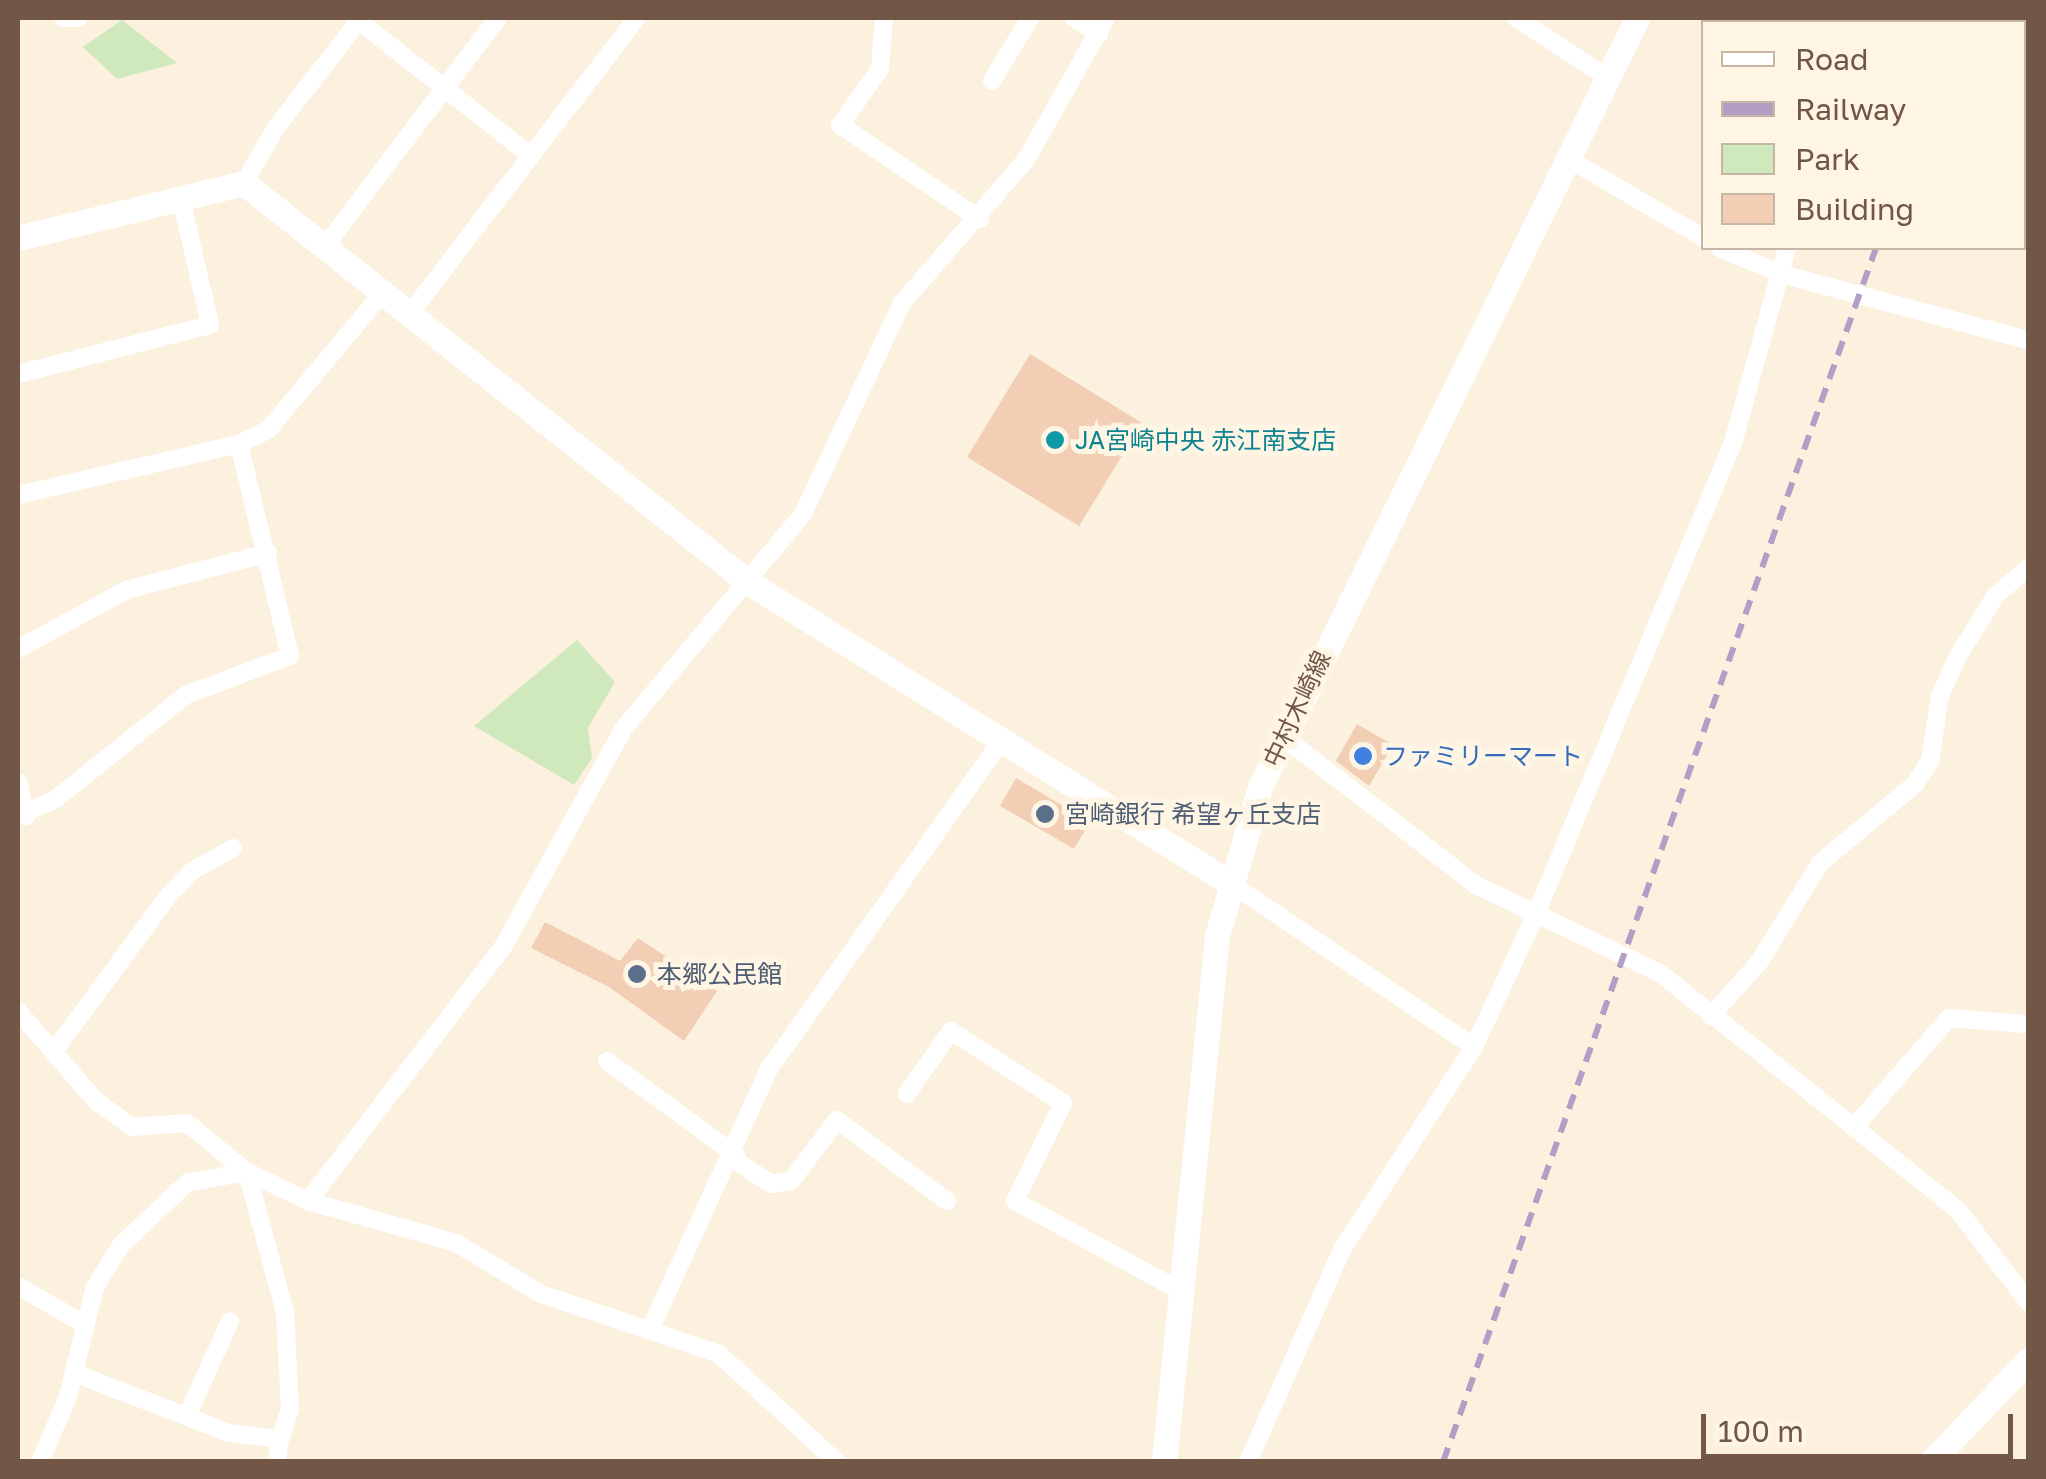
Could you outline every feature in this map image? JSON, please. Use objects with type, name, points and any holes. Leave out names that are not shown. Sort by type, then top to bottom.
[{"type":"street","points":[[64,18],[78,18]]},
{"type":"street","points":[[323,248],[498,18]]},
{"type":"street","points":[[408,316],[638,18]]},
{"type":"street","points":[[884,18],[880,69],[840,124],[980,219]]},
{"type":"street","points":[[992,81],[1030,18]]},
{"type":"street","points":[[308,1201],[503,947],[624,728],[748,582],[826,478],[830,442],[902,303],[980,219],[1026,160],[1102,26],[1074,18]]},
{"type":"street","points":[[1516,18],[1607,77]]},
{"type":"street","name":"中村木崎線","points":[[1164,1462],[1201,1056],[1230,883],[1282,736],[1637,18]]},
{"type":"street","points":[[18,238],[244,183],[274,129],[360,19],[530,155]]},
{"type":"street","points":[[1567,158],[1701,236]]},
{"type":"street","points":[[244,183],[380,296],[748,582],[1230,883],[1474,1047]]},
{"type":"street","points":[[18,374],[210,325],[181,198]]},
{"type":"street","points":[[1725,250],[1781,274],[2028,340]]},
{"type":"street","points":[[1248,1462],[1343,1248],[1474,1047],[1535,916],[1733,443],[1787,250]]},
{"type":"street","points":[[18,494],[239,444],[268,430],[380,296]]},
{"type":"street","points":[[18,782],[22,815],[186,695],[290,656],[239,444]]},
{"type":"street","points":[[18,649],[126,590],[268,553]]},
{"type":"street","points":[[1711,1016],[1760,961],[1820,863],[1916,784],[1930,760],[1940,696],[1958,656],[1996,596],[2028,568]]},
{"type":"street","points":[[1282,736],[1476,885],[1535,916],[1625,952],[1711,1016],[1958,1210],[2028,1302]]},
{"type":"street","points":[[650,1330],[779,1054],[1003,739]]},
{"type":"street","points":[[57,1047],[170,894],[192,871],[232,848]]},
{"type":"street","points":[[18,1011],[57,1047],[96,1101],[132,1127],[187,1124],[247,1172],[308,1201],[456,1243],[541,1294],[718,1354],[837,1462]]},
{"type":"street","points":[[1855,1126],[1949,1018],[2028,1029]]},
{"type":"street","points":[[907,1094],[951,1030],[1063,1103],[1015,1201],[1177,1289]]},
{"type":"street","points":[[608,1061],[771,1184],[791,1182],[836,1120],[947,1201]]},
{"type":"street","points":[[40,1462],[74,1372],[84,1324],[121,1244],[162,1199],[212,1174],[247,1172]]},
{"type":"street","points":[[247,1172],[286,1313],[290,1409],[277,1462]]},
{"type":"street","points":[[18,1286],[84,1324]]},
{"type":"street","points":[[187,1416],[230,1321]]},
{"type":"street","points":[[1931,1462],[2028,1360]]},
{"type":"street","points":[[74,1372],[229,1433],[280,1439]]},
{"type":"green space","points":[[122,20],[177,63],[117,79],[83,47]]},
{"type":"green space","points":[[577,640],[615,682],[588,728],[592,758],[574,785],[474,726]]},
{"type":"building","name":"JA宮崎中央 赤江南支店","points":[[1030,354],[1142,423],[1079,526],[967,457]]},
{"type":"building","name":"ファミリーマート","points":[[1357,724],[1393,745],[1369,786],[1336,761]]},
{"type":"building","name":"宮崎銀行 希望ヶ丘支店","points":[[1016,778],[1090,822],[1074,849],[1000,806]]},
{"type":"building","name":"本郷公民館","points":[[545,922],[620,961],[638,938],[717,991],[684,1041],[609,987],[531,948]]},
{"type":"railway","points":[[1443,1462],[1875,250]]},
{"type":"place","name":"JA宮崎中央 赤江南支店","points":[[1055,440]]},
{"type":"place","name":"ファミリーマート","points":[[1363,756]]},
{"type":"place","name":"宮崎銀行 希望ヶ丘支店","points":[[1045,814]]},
{"type":"place","name":"本郷公民館","points":[[637,974]]}]
